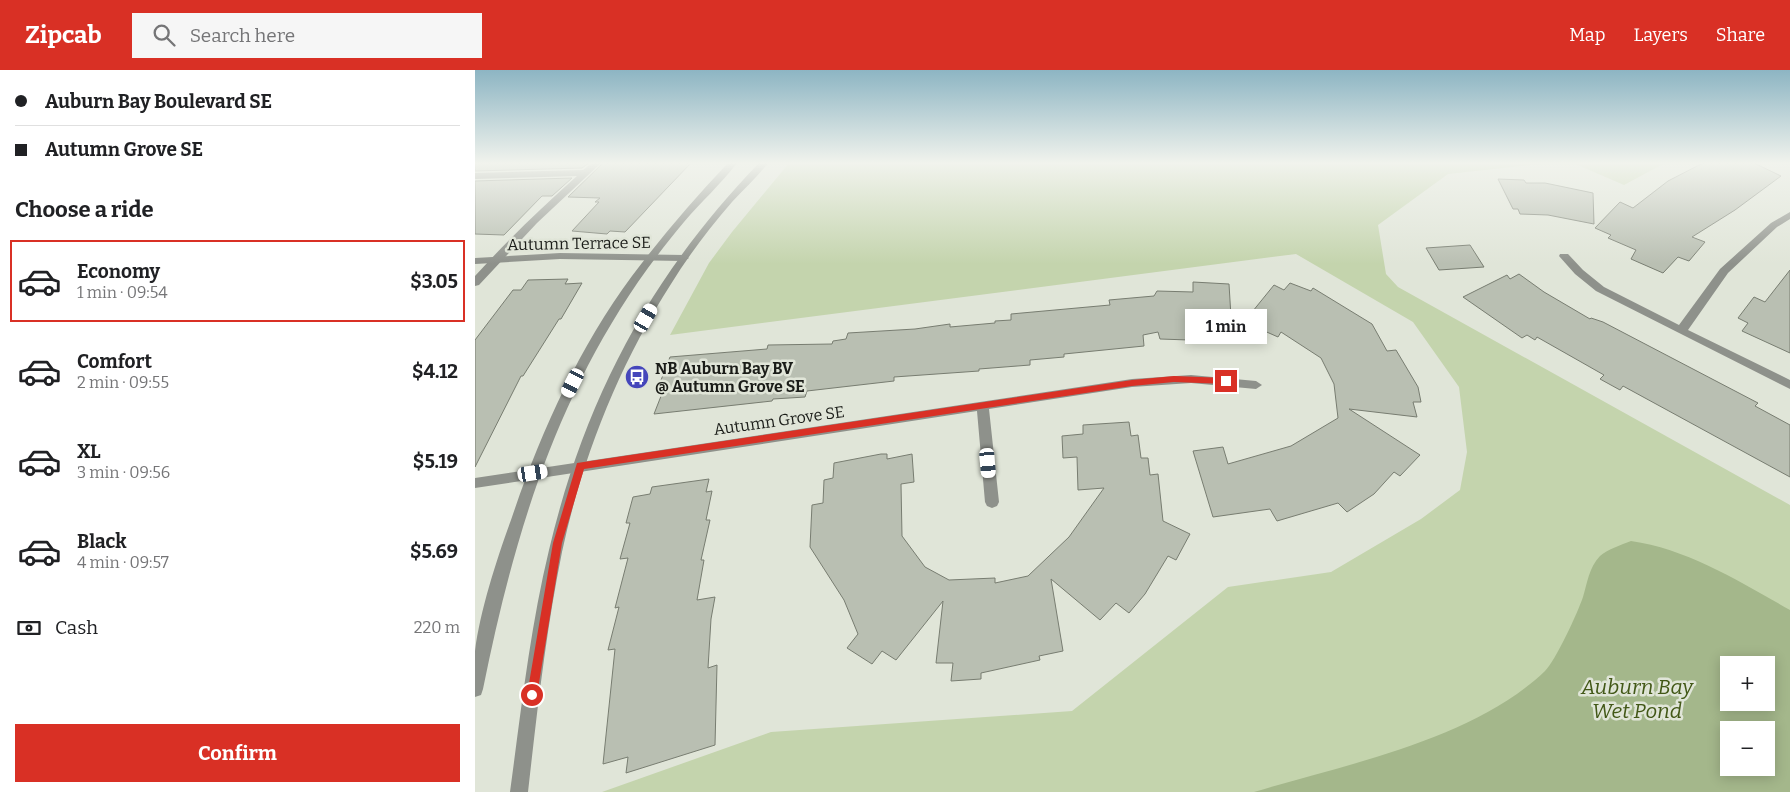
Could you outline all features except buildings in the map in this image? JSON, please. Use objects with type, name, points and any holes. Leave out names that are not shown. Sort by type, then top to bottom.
[{"type":"street","points":[[475,283],[524,230],[560,197]]},
{"type":"street","points":[[475,689],[480,639],[513,526],[533,473],[565,399],[597,336],[650,256],[702,197]]},
{"type":"street","points":[[519,792],[549,584],[564,515],[580,466],[607,396],[631,345],[661,292],[684,258],[733,197]]},
{"type":"street","points":[[1681,331],[1724,271],[1774,225],[1790,215]]},
{"type":"street","name":"Autumn Terrace SE","points":[[475,261],[560,256],[684,258]]},
{"type":"street","points":[[1563,256],[1600,289],[1790,384]]},
{"type":"street","name":"Autumn Grove SE","points":[[475,483],[1167,379],[1208,379],[1256,385]]},
{"type":"street","points":[[983,406],[992,502]]},
{"type":"shaded area","points":[[761,197],[1417,197],[1378,225],[1386,274],[1398,287],[1790,505],[1790,792],[602,792],[771,732],[1072,711],[1228,587],[1331,572],[1421,519],[1460,490],[1467,452],[1459,387],[1413,322],[1296,254],[670,335],[709,263]]},
{"type":"water","name":"Auburn Bay Wet Pond","points":[[1631,541],[1673,551],[1733,578],[1790,610],[1790,792],[1254,792],[1407,747],[1446,732],[1482,715],[1516,695],[1549,666],[1576,614],[1596,560],[1615,547]]},
{"type":"place","name":"NB Auburn Bay BV @ Autumn Grove SE","points":[[637,377]]},
{"type":"route","points":[[532,695],[549,584],[564,515],[580,466],[1132,383],[1174,379],[1226,381]]}]
